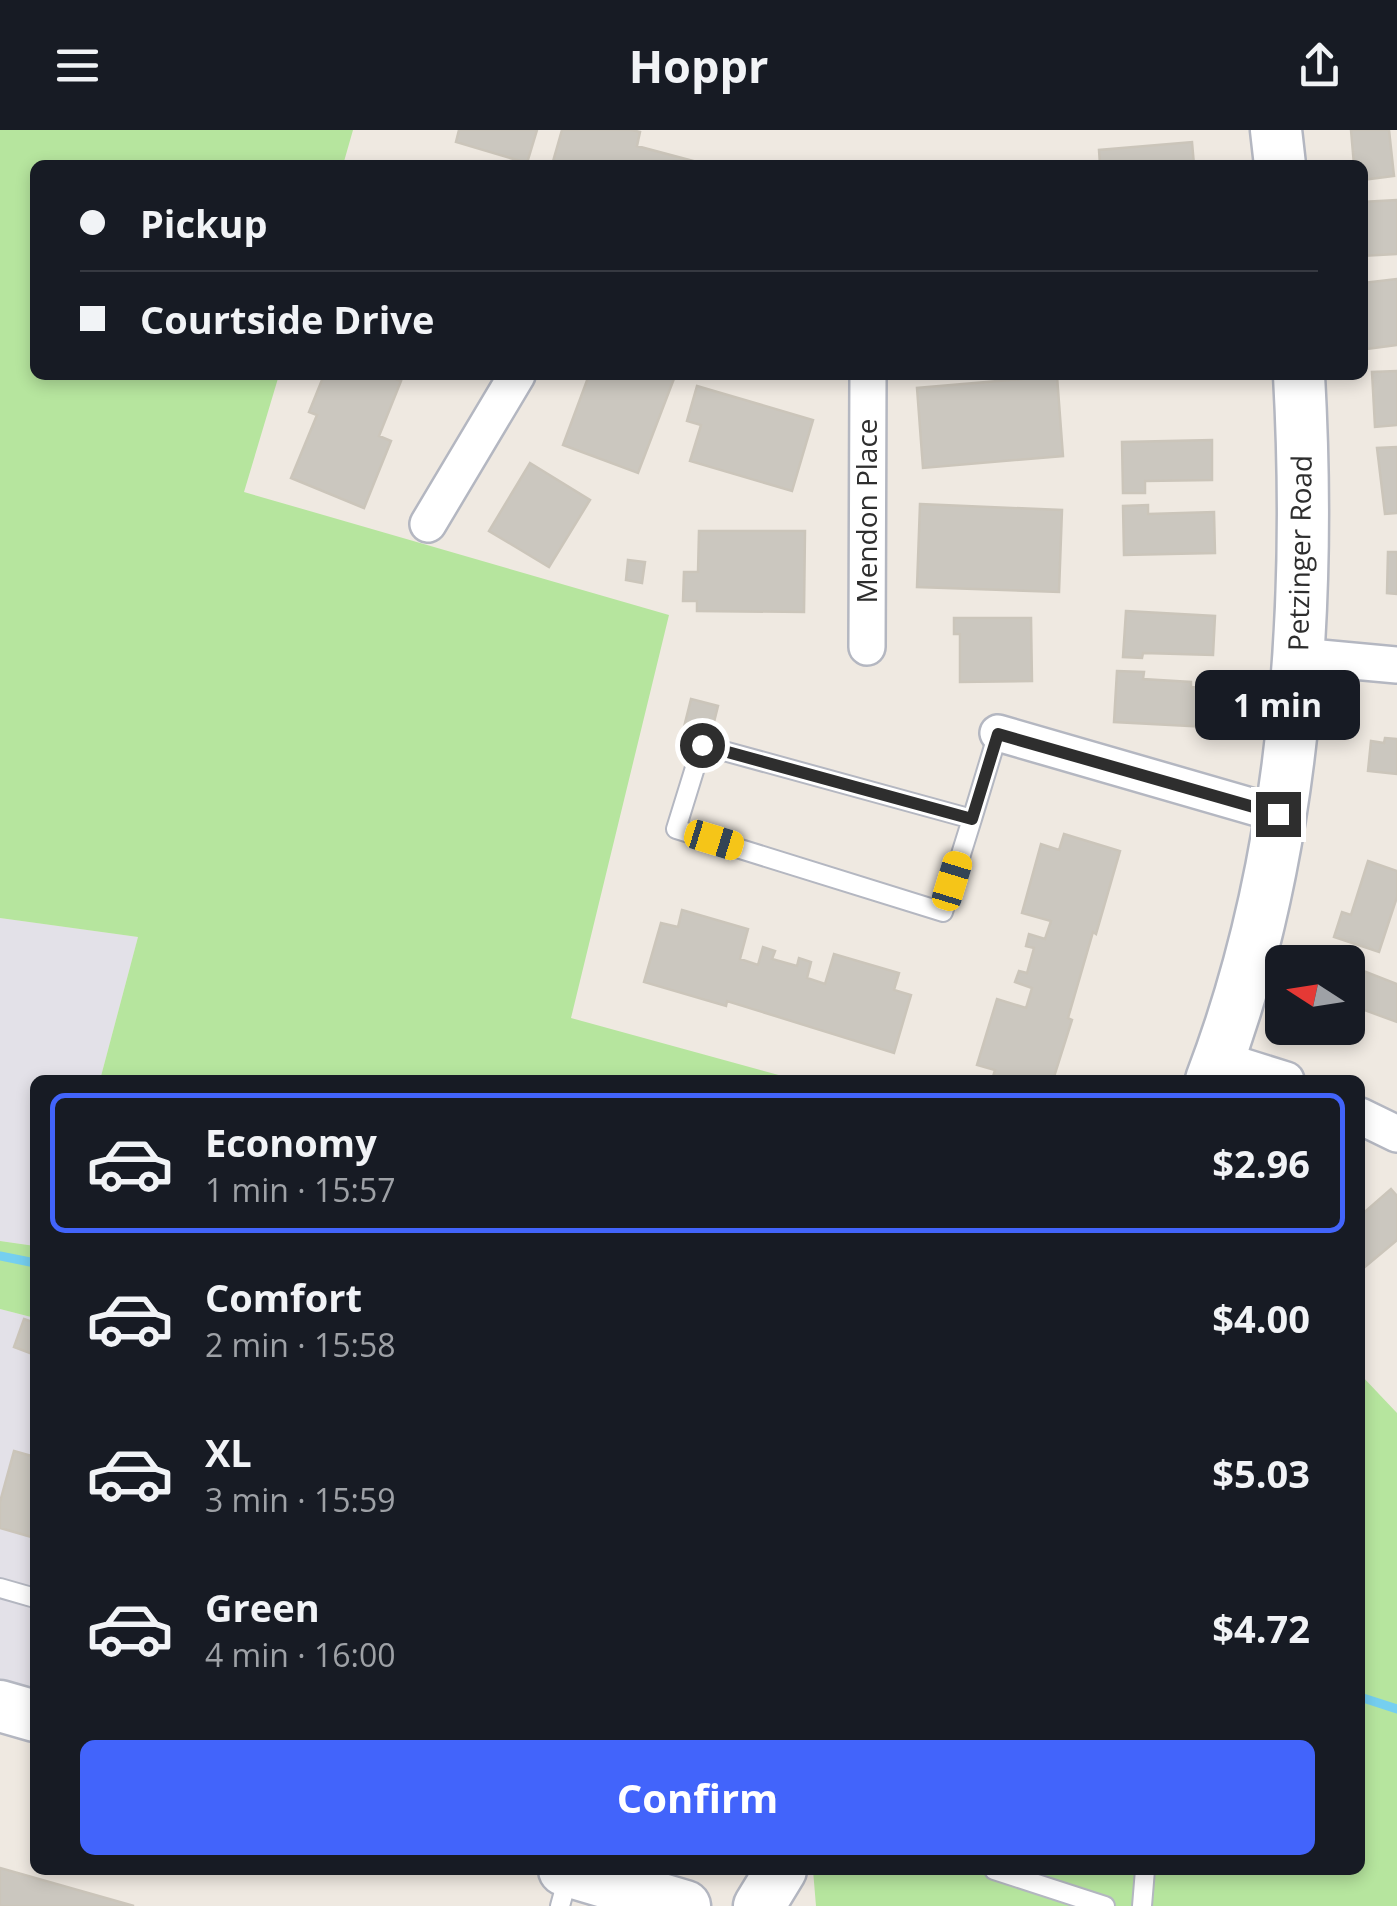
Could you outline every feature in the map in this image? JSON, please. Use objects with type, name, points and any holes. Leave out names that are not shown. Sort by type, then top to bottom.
[{"type":"street","points":[[1276,130],[1279,160]]},
{"type":"street","points":[[428,524],[514,380]]},
{"type":"street","name":"Mendon Place","points":[[867,648],[868,380]]},
{"type":"street","name":"Petzinger Road","points":[[1215,1070],[1256,926],[1278,814],[1300,656],[1304,534],[1299,380]]},
{"type":"street","points":[[1300,656],[1397,664]]},
{"type":"street","points":[[998,734],[1278,814]]},
{"type":"street","points":[[1215,1070],[1250,1075]]},
{"type":"street","points":[[1365,1118],[1397,1134]]},
{"type":"street","points":[[0,1706],[30,1715]]},
{"type":"street","points":[[759,1906],[778,1875]]},
{"type":"street","points":[[565,1882],[685,1906]]},
{"type":"lane","points":[[972,819],[702,745],[676,828],[943,912],[972,819],[998,734]]},
{"type":"lane","points":[[0,1588],[30,1597]]},
{"type":"lane","points":[[1009,1875],[1105,1906]]},
{"type":"lane","points":[[1142,1906],[1144,1875]]},
{"type":"shaded area","points":[[0,918],[138,937],[101,1075],[30,1075],[30,1245],[0,1241]]},
{"type":"shaded area","points":[[0,1309],[30,1317],[30,1699],[0,1690]]},
{"type":"green space","points":[[0,130],[353,130],[344,160],[30,160],[30,380],[278,380],[244,492],[669,615],[571,1018],[779,1075],[101,1075],[138,937],[0,918]]},
{"type":"green space","points":[[0,1241],[30,1245],[30,1317],[0,1309]]},
{"type":"green space","points":[[1365,1379],[1397,1413],[1397,1906],[816,1906],[813,1875],[1365,1875]]},
{"type":"building","points":[[459,130],[537,130],[528,160],[456,142]]},
{"type":"building","points":[[562,130],[632,130],[640,132],[637,146],[690,160],[553,160]]},
{"type":"building","points":[[1351,130],[1389,130],[1394,176],[1368,179],[1368,160],[1354,160]]},
{"type":"building","points":[[1192,142],[1194,160],[1100,160],[1099,150]]},
{"type":"building","points":[[1397,200],[1397,254],[1368,256],[1368,202]]},
{"type":"building","points":[[1397,279],[1397,345],[1368,349],[1368,282]]},
{"type":"building","points":[[1397,371],[1397,425],[1375,427],[1372,372]]},
{"type":"building","points":[[322,380],[401,381],[379,436],[391,441],[364,508],[291,478],[317,415],[309,412]]},
{"type":"building","points":[[587,380],[673,380],[638,473],[563,445]]},
{"type":"building","points":[[1057,380],[1063,456],[923,468],[917,388]]},
{"type":"building","points":[[697,386],[813,420],[792,491],[690,461],[701,425],[687,421]]},
{"type":"building","points":[[1212,440],[1212,480],[1145,481],[1145,493],[1123,493],[1122,442]]},
{"type":"building","points":[[1397,447],[1397,513],[1385,514],[1377,448]]},
{"type":"building","points":[[530,463],[590,500],[549,567],[489,531]]},
{"type":"building","points":[[920,504],[1062,510],[1059,592],[917,587]]},
{"type":"building","points":[[1148,505],[1148,514],[1214,512],[1215,553],[1124,555],[1123,506]]},
{"type":"building","points":[[699,531],[805,531],[804,612],[697,611],[697,601],[683,601],[684,572],[698,572]]},
{"type":"building","points":[[1388,552],[1397,552],[1397,594],[1387,593]]},
{"type":"building","points":[[628,560],[645,562],[642,583],[626,580]]},
{"type":"building","points":[[1126,611],[1215,616],[1213,655],[1143,653],[1142,658],[1123,657]]},
{"type":"building","points":[[954,618],[1031,618],[1032,681],[960,682],[960,634],[954,634]]},
{"type":"building","points":[[1117,671],[1144,672],[1143,679],[1191,682],[1191,687],[1209,688],[1207,727],[1114,722]]},
{"type":"building","points":[[691,699],[718,706],[711,734],[684,727]]},
{"type":"building","points":[[1385,738],[1397,739],[1397,774],[1368,771],[1371,741],[1384,743]]},
{"type":"building","points":[[1064,834],[1120,851],[1096,934],[1093,932],[1055,1075],[994,1075],[995,1070],[977,1065],[997,999],[1026,1008],[1032,988],[1015,982],[1019,971],[1027,973],[1034,948],[1026,946],[1029,934],[1045,939],[1051,921],[1022,913],[1041,844],[1059,850]]},
{"type":"building","points":[[1368,861],[1397,871],[1397,897],[1379,952],[1334,937],[1342,912],[1351,915]]},
{"type":"building","points":[[682,910],[748,929],[740,959],[758,965],[763,947],[775,951],[772,959],[797,966],[799,958],[811,962],[807,978],[825,984],[834,954],[899,973],[894,990],[911,995],[894,1053],[727,1001],[726,1006],[644,982],[661,923],[678,927]]},
{"type":"building","points":[[1365,972],[1397,984],[1397,1022],[1365,1010]]},
{"type":"building","points":[[1391,1189],[1397,1196],[1397,1240],[1365,1267],[1365,1212]]},
{"type":"building","points":[[24,1319],[30,1321],[30,1353],[14,1347]]},
{"type":"building","points":[[14,1451],[30,1456],[30,1537],[0,1528],[0,1502]]},
{"type":"building","points":[[0,1868],[134,1906],[0,1906]]},
{"type":"waterway","points":[[0,1256],[30,1262]]},
{"type":"waterway","points":[[1365,1699],[1397,1709]]},
{"type":"route","points":[[702,745],[972,819],[998,734],[1278,814]]}]
